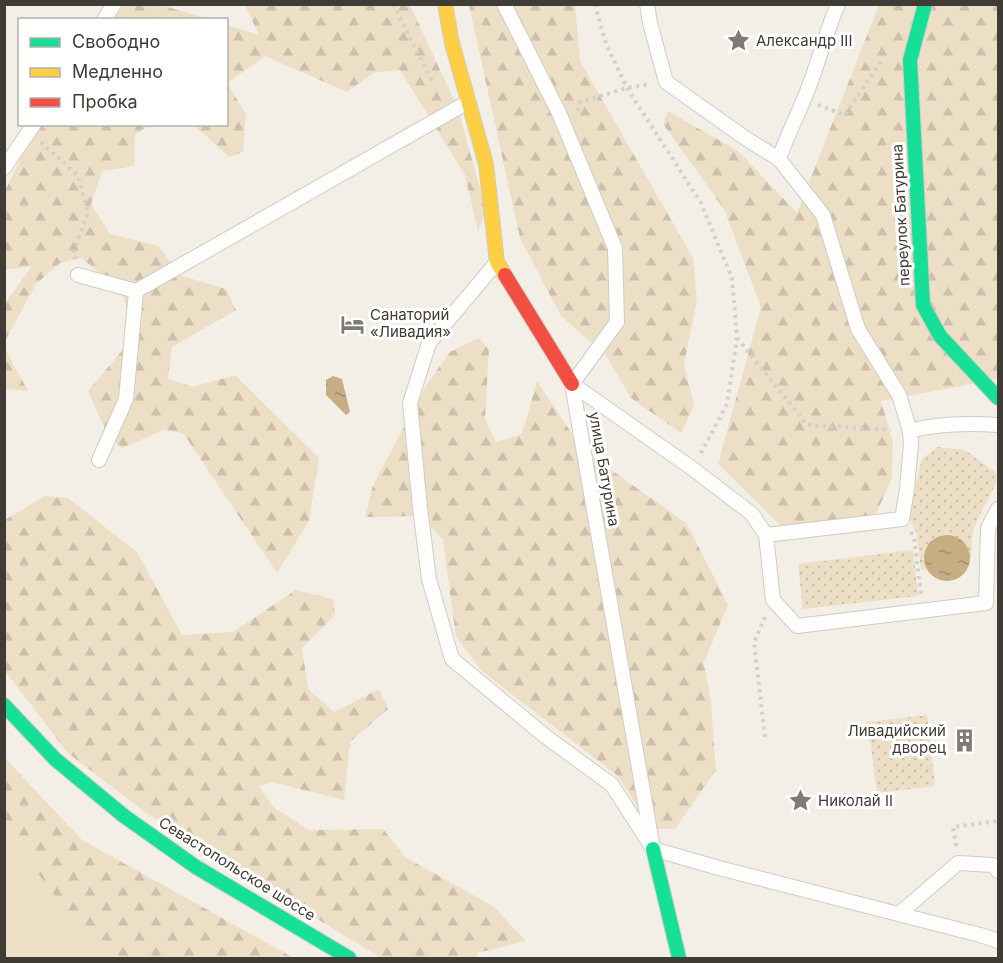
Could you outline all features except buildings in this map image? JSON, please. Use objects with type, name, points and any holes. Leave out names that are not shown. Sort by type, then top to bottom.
[{"type":"street","name":"улица Батурина","points":[[445,4],[452,43],[486,164],[497,262],[572,384]]},
{"type":"street","name":"переулок Батурина","points":[[925,4],[910,60],[923,305],[940,336],[999,398]]},
{"type":"street","name":"Севастопольское шоссе","points":[[4,705],[55,759],[124,816],[196,867],[349,958]]},
{"type":"street","name":"улица Батурина","points":[[653,849],[679,958]]},
{"type":"lane","points":[[105,18],[114,4]]},
{"type":"lane","points":[[504,4],[559,113],[615,248],[617,322],[572,384],[693,469],[752,514],[766,535],[774,600],[797,626],[986,603],[988,528],[999,509]]},
{"type":"lane","points":[[647,4],[666,82],[779,159],[823,215],[858,329],[899,394],[910,431],[907,489],[902,519],[766,535]]},
{"type":"lane","points":[[779,159],[785,139],[804,99],[838,4]]},
{"type":"lane","points":[[78,275],[136,291],[468,102]]},
{"type":"lane","points":[[4,168],[32,128]]},
{"type":"lane","points":[[497,262],[429,343],[411,403],[429,579],[452,658],[545,736],[612,785],[653,849],[999,941]]},
{"type":"lane","points":[[99,460],[126,399],[136,291]]},
{"type":"lane","name":"улица Батурина","points":[[572,384],[653,849]]},
{"type":"lane","points":[[910,431],[931,425],[966,423],[999,425]]},
{"type":"lane","points":[[899,914],[958,863],[993,865],[999,871]]},
{"type":"path","points":[[393,4],[433,84]]},
{"type":"path","points":[[596,4],[606,44],[627,88],[701,203],[732,278],[737,338],[727,404],[693,469]]},
{"type":"path","points":[[804,99],[845,115],[881,62],[910,60]]},
{"type":"path","points":[[570,140],[580,102],[627,88],[666,82]]},
{"type":"path","points":[[32,128],[78,176],[88,212],[74,252],[78,275]]},
{"type":"path","points":[[737,338],[807,425],[910,431]]},
{"type":"path","points":[[914,537],[923,611]]},
{"type":"path","points":[[765,737],[754,642],[774,600]]},
{"type":"path","points":[[953,826],[999,821]]},
{"type":"green space","points":[[125,4],[161,5],[206,18],[115,18]]},
{"type":"green space","points":[[245,5],[410,5],[458,109],[486,210],[478,231],[465,175],[400,70],[373,73],[347,92],[265,56],[228,82],[228,25],[259,35]]},
{"type":"green space","points":[[469,5],[575,5],[580,61],[693,258],[697,300],[684,364],[694,406],[681,433],[631,398],[606,355],[561,316],[520,238]]},
{"type":"green space","points":[[879,5],[998,5],[998,379],[881,401],[893,443],[892,478],[876,514],[833,524],[780,525],[718,464],[761,307],[724,209],[663,124],[668,111],[738,151],[797,213]]},
{"type":"green space","points":[[228,85],[246,114],[243,152],[229,157],[195,126],[228,126]]},
{"type":"green space","points":[[41,126],[148,126],[135,135],[134,166],[102,171],[91,204],[110,234],[159,246],[179,275],[226,289],[236,310],[172,347],[168,379],[193,387],[235,375],[319,458],[309,521],[277,573],[183,433],[164,430],[122,448],[109,438],[88,391],[126,346],[128,314],[122,292],[82,258],[60,263],[36,284],[5,341],[5,303],[32,266],[5,270],[5,191],[22,156]]},
{"type":"green space","points":[[479,338],[489,349],[485,419],[496,442],[522,434],[537,381],[582,449],[687,524],[728,605],[704,662],[711,702],[716,770],[675,829],[652,829],[618,776],[483,672],[456,637],[443,540],[421,516],[365,517],[373,485],[427,384],[450,352]]},
{"type":"green space","points":[[5,349],[28,391],[5,389]]},
{"type":"green space","points":[[937,447],[965,450],[998,474],[974,529],[971,558],[963,542],[947,535],[923,559],[927,571],[921,570],[917,534],[908,517],[922,459]]},
{"type":"green space","points":[[45,496],[68,498],[137,552],[182,635],[233,632],[296,590],[333,599],[335,615],[302,648],[308,689],[334,712],[379,689],[388,709],[350,742],[344,800],[272,782],[259,786],[273,807],[309,830],[383,829],[405,857],[493,906],[526,941],[477,953],[477,958],[381,958],[149,815],[68,753],[5,671],[5,520]]},
{"type":"green space","points":[[913,550],[918,596],[803,609],[798,564]]},
{"type":"green space","points":[[927,715],[935,786],[877,793],[868,722]]},
{"type":"green space","points":[[4,757],[82,840],[294,958],[5,958]]},
{"type":"green space","points":[[5,829],[101,958],[5,958]]},
{"type":"water","points":[[333,376],[342,379],[350,412],[346,415],[326,395],[326,380]]},
{"type":"water","points":[[947,535],[963,542],[970,558],[963,574],[947,581],[931,574],[924,558],[931,542]]},
{"type":"traffic: fast","points":[[925,4],[910,60],[923,305],[940,336],[998,398]]},
{"type":"traffic: fast","points":[[4,705],[55,759],[124,816],[196,867],[349,958]]},
{"type":"traffic: fast","points":[[653,849],[679,958]]},
{"type":"traffic: slow","points":[[445,4],[452,43],[486,164],[497,262],[505,275]]},
{"type":"traffic: jam","points":[[505,275],[572,384]]},
{"type":"place","name":"Александр III","points":[[738,41]]},
{"type":"place","name":"Санаторий «Ливадия»","points":[[352,324]]},
{"type":"place","name":"Ливадийский дворец","points":[[964,740]]},
{"type":"place","name":"Николай II","points":[[800,801]]}]
